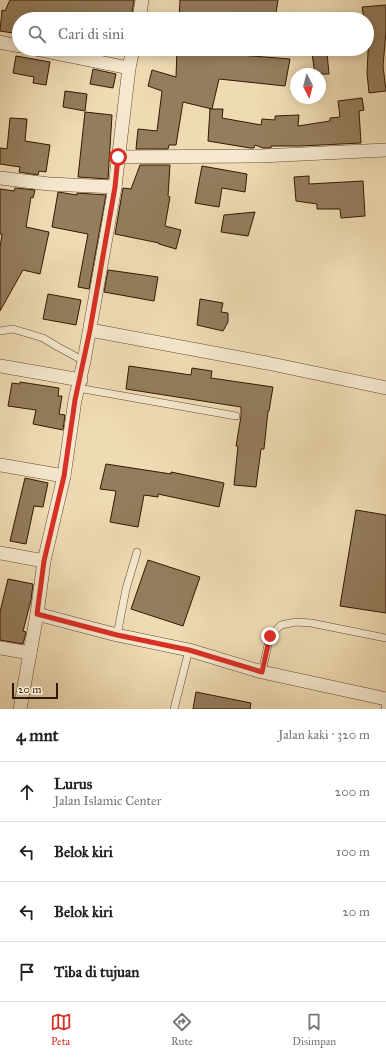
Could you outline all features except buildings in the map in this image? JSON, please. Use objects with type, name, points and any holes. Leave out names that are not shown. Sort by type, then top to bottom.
[{"type":"street","points":[[140,12],[142,0]]},
{"type":"street","points":[[0,42],[12,45]]},
{"type":"street","points":[[70,56],[129,68]]},
{"type":"street","points":[[20,709],[37,614],[44,561],[64,476],[79,384],[115,187],[132,56]]},
{"type":"street","points":[[118,157],[261,156],[386,150]]},
{"type":"street","points":[[0,178],[49,184],[115,187]]},
{"type":"street","points":[[90,330],[267,363],[386,388]]},
{"type":"street","points":[[0,366],[79,384]]},
{"type":"street","points":[[0,465],[64,476]]},
{"type":"street","points":[[0,552],[44,561]]},
{"type":"street","points":[[37,614],[117,635],[189,650],[262,672],[386,699]]},
{"type":"street","points":[[0,648],[30,653]]},
{"type":"lane","points":[[0,331],[13,329],[43,338],[84,361]]},
{"type":"lane","points":[[79,384],[236,416]]},
{"type":"lane","points":[[117,635],[126,589],[137,552]]},
{"type":"lane","points":[[262,672],[270,636],[281,625],[296,622],[312,622],[386,638]]},
{"type":"lane","points":[[174,709],[189,650]]},
{"type":"lane","points":[[385,709],[386,702]]},
{"type":"route","points":[[118,157],[115,187],[90,330],[75,400],[64,476],[44,561],[37,614],[117,635],[189,650],[262,672],[270,636]]}]
